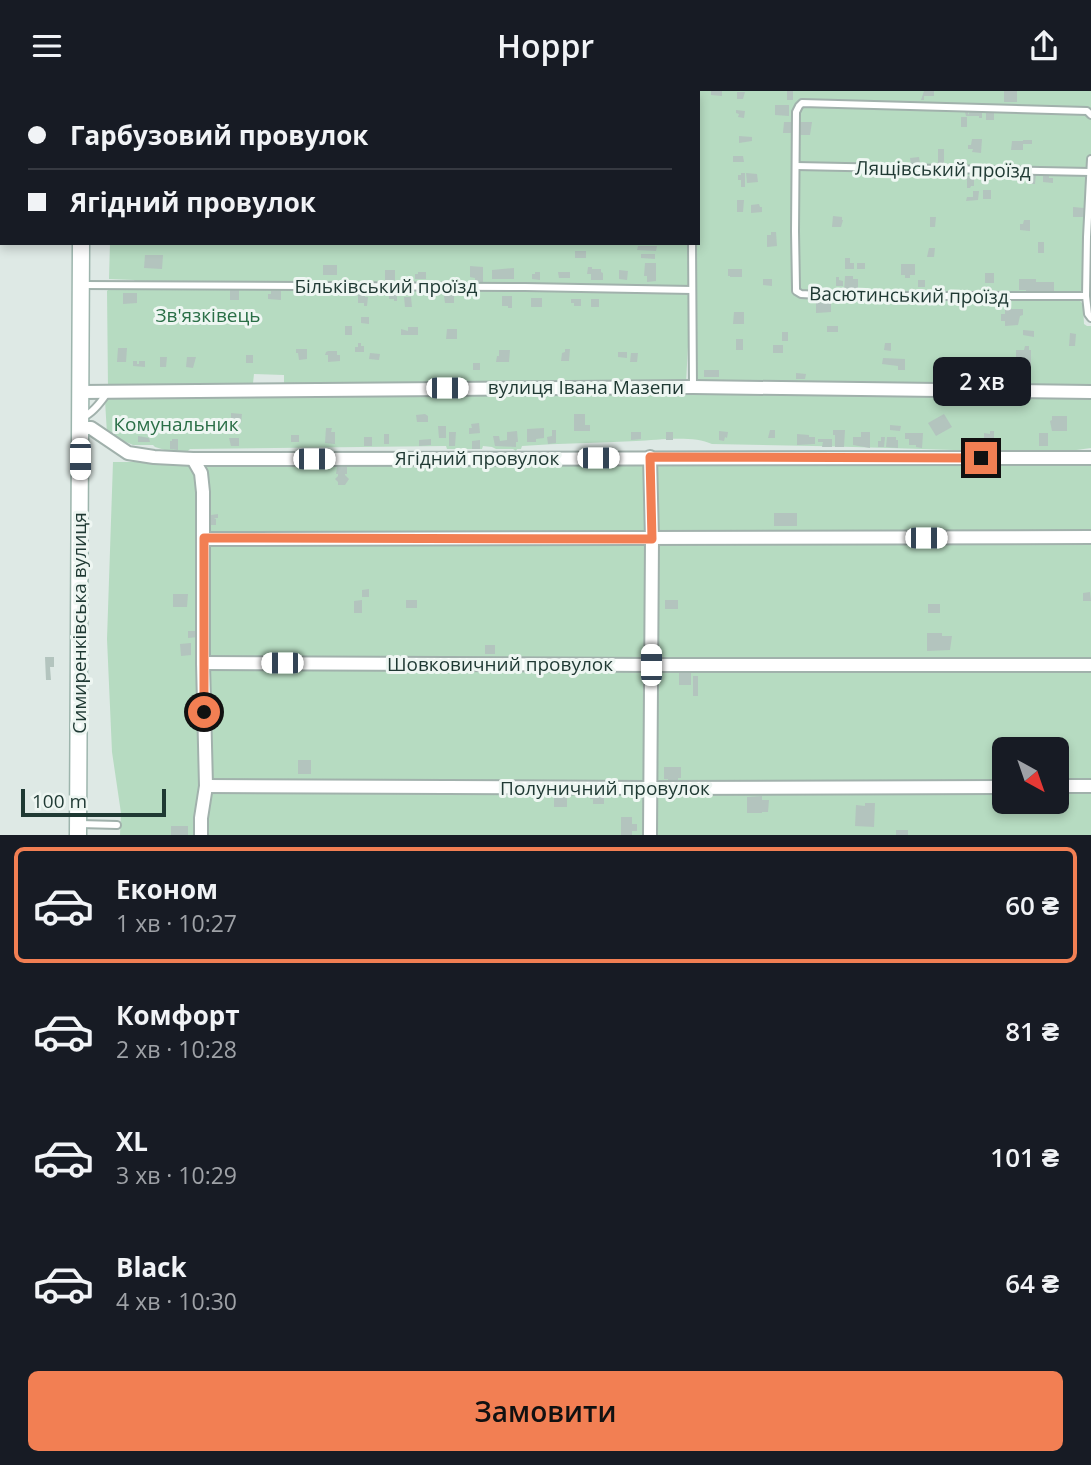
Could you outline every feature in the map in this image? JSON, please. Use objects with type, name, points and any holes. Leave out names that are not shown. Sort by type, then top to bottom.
[{"type":"main road","name":"Симиренківська вулиця","points":[[78,829],[81,245]]},
{"type":"street","name":"вулиця Івана Мазепи","points":[[80,392],[693,387],[1091,392]]},
{"type":"street","name":"Ягідний провулок","points":[[80,423],[128,453],[193,459],[1091,458]]},
{"type":"street","points":[[650,457],[650,835]]},
{"type":"street","points":[[193,459],[201,473],[204,538],[205,786],[201,835]]},
{"type":"street","points":[[204,538],[1091,537]]},
{"type":"street","name":"Шовковичний провулок","points":[[203,663],[1091,665]]},
{"type":"street","name":"Полуничний провулок","points":[[205,786],[992,787]]},
{"type":"street","points":[[1069,786],[1091,786]]},
{"type":"lane","name":"Васютинський проїзд","points":[[1086,296],[837,296],[801,294],[796,291],[796,112],[802,103],[1087,111],[1091,114]]},
{"type":"lane","points":[[1091,159],[1087,237],[1089,280],[1086,296],[1091,319]]},
{"type":"lane","name":"Лящівський проїзд","points":[[796,166],[1090,172]]},
{"type":"lane","points":[[692,245],[693,387]]},
{"type":"lane","name":"Більківський проїзд","points":[[81,285],[692,290]]},
{"type":"lane","points":[[80,423],[101,403],[108,392]]},
{"type":"lane","points":[[78,829],[117,825]]},
{"type":"green space","points":[[700,91],[1091,91],[1091,295],[798,292],[797,297],[1079,299],[1083,305],[1084,324],[1091,326],[1091,387],[700,383],[696,378],[697,245],[700,245]]},
{"type":"green space","name":"Зв'язківець","points":[[110,245],[690,245],[686,383],[341,385],[284,383],[284,375],[254,374],[253,383],[226,386],[108,388],[107,291],[111,287],[137,285],[134,280],[109,279]]},
{"type":"green space","name":"Комунальник","points":[[663,393],[1091,398],[1091,448],[1030,453],[712,444],[675,439],[522,446],[516,451],[483,446],[482,449],[447,449],[446,446],[190,449],[186,453],[165,452],[153,445],[133,445],[107,434],[105,400],[107,396]]},
{"type":"green space","points":[[113,462],[1091,463],[1091,835],[120,835],[121,813],[112,752],[107,639]]},
{"type":"building","points":[[711,91],[722,91],[722,96],[711,95]]},
{"type":"building","points":[[787,91],[793,91],[793,100],[787,100]]},
{"type":"building","points":[[924,91],[934,91],[934,96],[924,96],[924,100],[921,100]]},
{"type":"building","points":[[1004,91],[1017,91],[1017,102],[1004,102]]},
{"type":"building","points":[[737,92],[745,92],[743,99],[737,99]]},
{"type":"building","points":[[775,105],[789,105],[789,116],[775,115]]},
{"type":"building","points":[[972,108],[982,110],[982,118],[966,116],[965,112],[968,112],[968,115]]},
{"type":"building","points":[[986,109],[994,110],[994,120],[986,120]]},
{"type":"building","points":[[736,110],[745,111],[744,118],[738,117]]},
{"type":"building","points":[[961,117],[967,117],[967,127],[961,127]]},
{"type":"building","points":[[784,122],[793,122],[793,133],[783,133]]},
{"type":"building","points":[[800,122],[812,122],[810,135],[799,135]]},
{"type":"building","points":[[739,136],[752,137],[752,141],[739,143]]},
{"type":"building","points":[[972,139],[982,139],[981,153],[968,149]]},
{"type":"building","points":[[1032,140],[1032,144],[1023,144],[1023,150],[1011,150],[1012,141]]},
{"type":"building","points":[[938,149],[944,149],[944,163],[938,163]]},
{"type":"building","points":[[733,156],[743,156],[744,162],[733,162]]},
{"type":"building","points":[[919,157],[920,163],[911,164],[910,158]]},
{"type":"building","points":[[1029,172],[1036,173],[1035,184],[1028,184]]},
{"type":"building","points":[[741,173],[745,173],[745,187],[741,187],[741,180],[738,180]]},
{"type":"building","points":[[746,173],[757,174],[758,182],[747,183]]},
{"type":"building","points":[[1043,175],[1053,178],[1053,183],[1043,182]]},
{"type":"building","points":[[967,176],[974,176],[974,186],[970,188],[967,188]]},
{"type":"building","points":[[983,190],[991,190],[991,199],[983,199]]},
{"type":"building","points":[[973,191],[979,191],[978,200],[966,201],[967,197],[973,197]]},
{"type":"building","points":[[737,200],[744,200],[743,212],[737,212]]},
{"type":"building","points":[[759,204],[762,212],[751,213],[751,205]]},
{"type":"building","points":[[1073,207],[1084,208],[1084,217],[1073,217]]},
{"type":"building","points":[[833,216],[842,217],[841,227],[832,227]]},
{"type":"building","points":[[930,217],[936,217],[935,227],[930,227]]},
{"type":"building","points":[[1024,220],[1030,220],[1030,231],[1020,230],[1020,224],[1023,224]]},
{"type":"building","points":[[771,232],[776,232],[777,246],[767,247],[767,235],[771,235]]},
{"type":"building","points":[[1038,242],[1044,242],[1044,253],[1038,253]]},
{"type":"building","points":[[638,246],[657,246],[656,251],[637,250]]},
{"type":"building","points":[[929,248],[935,248],[934,257],[927,257]]},
{"type":"building","points":[[575,251],[586,251],[586,258],[575,258]]},
{"type":"building","points":[[641,254],[655,254],[655,259],[641,258]]},
{"type":"building","points":[[145,255],[163,255],[162,269],[144,268]]},
{"type":"building","points":[[845,258],[850,258],[854,269],[845,269]]},
{"type":"building","points":[[645,263],[656,263],[656,281],[647,282],[647,276],[644,276]]},
{"type":"building","points":[[857,263],[865,263],[865,269],[857,269]]},
{"type":"building","points":[[901,264],[915,264],[915,275],[905,278],[905,275],[901,275]]},
{"type":"building","points":[[323,265],[337,265],[337,275],[323,275]]},
{"type":"building","points":[[470,266],[483,267],[483,283],[475,283],[475,278],[470,277]]},
{"type":"building","points":[[588,267],[601,269],[603,280],[591,280],[591,274],[587,274]]},
{"type":"building","points":[[514,268],[514,279],[492,279],[492,270]]},
{"type":"building","points":[[728,269],[742,269],[742,277],[728,276]]},
{"type":"building","points":[[385,270],[395,270],[395,280],[385,280]]},
{"type":"building","points":[[619,270],[628,271],[627,280],[619,279]]},
{"type":"building","points":[[418,272],[426,272],[426,279],[415,279]]},
{"type":"building","points":[[535,272],[540,272],[540,280],[532,279]]},
{"type":"building","points":[[558,272],[570,272],[570,278],[559,278]]},
{"type":"building","points":[[985,273],[994,273],[994,283],[985,283]]},
{"type":"building","points":[[845,276],[858,279],[858,293],[844,293]]},
{"type":"building","points":[[836,277],[843,281],[843,286],[836,286]]},
{"type":"building","points":[[763,279],[772,279],[772,286],[763,285]]},
{"type":"building","points":[[1019,279],[1054,282],[1054,291],[1046,291],[1046,294],[1036,294],[1036,291],[1026,293],[1026,290],[1019,290]]},
{"type":"building","points":[[918,280],[925,280],[925,287],[918,287]]},
{"type":"building","points":[[230,290],[239,290],[239,300],[230,300]]},
{"type":"building","points":[[271,291],[281,291],[281,300],[268,299]]},
{"type":"building","points":[[123,293],[137,293],[137,303],[123,304]]},
{"type":"building","points":[[358,293],[365,293],[365,297],[368,297],[367,306],[358,303]]},
{"type":"building","points":[[389,294],[397,294],[397,301],[389,299]]},
{"type":"building","points":[[454,295],[454,303],[445,303],[444,296]]},
{"type":"building","points":[[502,296],[512,296],[512,308],[502,306]]},
{"type":"building","points":[[404,297],[411,297],[412,307],[405,307]]},
{"type":"building","points":[[531,298],[542,298],[542,307],[531,307]]},
{"type":"building","points":[[571,299],[581,299],[581,306],[574,306]]},
{"type":"building","points":[[591,299],[599,299],[599,307],[591,307]]},
{"type":"building","points":[[816,302],[831,303],[831,312],[816,313]]},
{"type":"building","points":[[1005,309],[1023,309],[1018,325],[1005,326],[1005,321],[1001,321],[1001,314],[1005,314]]},
{"type":"building","points":[[734,312],[744,312],[744,324],[733,324]]},
{"type":"building","points":[[361,317],[369,317],[369,324],[361,323]]},
{"type":"building","points":[[345,326],[352,326],[352,335],[345,335]]},
{"type":"building","points":[[827,326],[838,326],[838,332],[827,332]]},
{"type":"building","points":[[408,327],[418,327],[418,335],[401,335],[401,329],[408,331]]},
{"type":"building","points":[[447,329],[457,329],[457,339],[446,339]]},
{"type":"building","points":[[1023,330],[1034,331],[1034,337],[1023,335]]},
{"type":"building","points":[[782,332],[788,332],[788,341],[782,341]]},
{"type":"building","points":[[1070,333],[1076,334],[1075,346],[1069,346]]},
{"type":"building","points":[[736,339],[743,339],[743,350],[736,350]]},
{"type":"building","points":[[358,343],[364,346],[364,352],[355,352]]},
{"type":"building","points":[[885,343],[891,343],[891,351],[884,350]]},
{"type":"building","points":[[773,345],[783,345],[783,353],[773,353]]},
{"type":"building","points":[[1025,346],[1029,346],[1031,350],[1031,368],[1010,368],[1010,363],[1016,363],[1016,350],[1024,350]]},
{"type":"building","points":[[118,348],[127,348],[126,362],[117,362]]},
{"type":"building","points":[[296,349],[307,349],[307,359],[299,360]]},
{"type":"building","points":[[565,349],[570,349],[569,361],[561,361],[562,353]]},
{"type":"building","points":[[499,350],[510,350],[509,362],[496,362]]},
{"type":"building","points":[[328,351],[337,351],[340,361],[328,362],[328,355],[325,355]]},
{"type":"building","points":[[618,352],[627,352],[627,358],[618,357]]},
{"type":"building","points":[[370,353],[380,354],[379,360],[369,359]]},
{"type":"building","points":[[631,353],[638,353],[637,362],[630,362]]},
{"type":"building","points":[[246,355],[253,355],[253,363],[246,363]]},
{"type":"building","points":[[160,357],[167,357],[166,367],[160,367]]},
{"type":"building","points":[[187,357],[196,357],[193,368],[186,367]]},
{"type":"building","points":[[883,358],[905,359],[905,370],[898,370],[898,366],[882,364]]},
{"type":"building","points":[[133,361],[139,364],[139,361],[145,361],[145,367],[133,366]]},
{"type":"building","points":[[473,363],[480,363],[480,370],[473,370]]},
{"type":"building","points":[[704,370],[719,370],[719,377],[704,377]]},
{"type":"building","points":[[796,373],[806,374],[805,379],[796,379]]},
{"type":"building","points":[[231,413],[242,414],[241,423],[231,422]]},
{"type":"building","points":[[574,414],[585,414],[585,425],[590,425],[590,431],[574,431]]},
{"type":"building","points":[[944,414],[952,427],[936,436],[928,423]]},
{"type":"building","points":[[416,415],[428,416],[428,422],[417,422]]},
{"type":"building","points":[[1052,416],[1067,416],[1067,431],[1052,431]]},
{"type":"building","points":[[479,423],[480,433],[469,434],[471,424]]},
{"type":"building","points":[[890,425],[901,426],[900,431],[890,430]]},
{"type":"building","points":[[438,426],[446,426],[446,438],[439,438]]},
{"type":"building","points":[[326,428],[332,428],[331,432],[335,432],[335,444],[325,443]]},
{"type":"building","points":[[544,428],[544,438],[527,442],[527,429]]},
{"type":"building","points":[[552,430],[556,430],[556,443],[548,444],[547,437],[552,436]]},
{"type":"building","points":[[770,430],[775,430],[775,438],[768,438]]},
{"type":"building","points":[[833,430],[845,430],[844,447],[835,447]]},
{"type":"building","points":[[517,431],[516,447],[495,446],[493,436],[499,436],[500,441],[507,440],[507,432]]},
{"type":"building","points":[[719,431],[728,432],[724,441],[719,440]]},
{"type":"building","points":[[990,431],[994,431],[994,442],[984,442],[984,433],[990,434]]},
{"type":"building","points":[[449,432],[456,432],[455,446],[449,446]]},
{"type":"building","points":[[631,432],[641,432],[641,439],[631,440]]},
{"type":"building","points":[[666,432],[673,432],[673,440],[666,440]]},
{"type":"building","points":[[861,432],[870,432],[870,448],[853,445],[853,437],[861,437]]},
{"type":"building","points":[[905,433],[923,433],[922,448],[909,445]]},
{"type":"building","points":[[1039,433],[1048,433],[1048,446],[1039,446]]},
{"type":"building","points":[[384,434],[389,434],[389,444],[384,444]]},
{"type":"building","points":[[797,434],[815,437],[815,444],[797,445]]},
{"type":"building","points":[[291,435],[299,435],[299,442],[291,442]]},
{"type":"building","points":[[138,436],[149,438],[150,442],[138,442]]},
{"type":"building","points":[[364,437],[372,437],[372,446],[364,446]]},
{"type":"building","points":[[881,437],[885,437],[884,447],[878,447],[878,441],[881,441]]},
{"type":"building","points":[[887,437],[896,437],[898,448],[886,447]]},
{"type":"building","points":[[229,438],[239,438],[239,446],[231,446]]},
{"type":"building","points":[[172,439],[178,439],[178,450],[170,449]]},
{"type":"building","points":[[431,439],[431,445],[419,446],[419,440]]},
{"type":"building","points":[[818,439],[832,439],[832,447],[822,447],[823,442],[818,442]]},
{"type":"building","points":[[480,440],[480,449],[472,449],[472,441]]},
{"type":"building","points":[[337,467],[347,467],[345,475],[349,479],[345,485],[338,485],[335,479],[338,476]]},
{"type":"building","points":[[774,513],[797,513],[797,526],[774,526]]},
{"type":"building","points":[[218,514],[218,518],[214,518],[216,525],[210,525],[211,515]]},
{"type":"building","points":[[369,589],[369,597],[362,597],[362,590]]},
{"type":"building","points":[[1090,592],[1091,601],[1083,601],[1083,593]]},
{"type":"building","points":[[173,594],[188,594],[187,607],[173,607]]},
{"type":"building","points":[[362,600],[362,613],[354,613],[354,601]]},
{"type":"building","points":[[406,600],[417,600],[417,608],[406,608]]},
{"type":"building","points":[[665,600],[678,600],[678,609],[665,609]]},
{"type":"building","points":[[928,604],[940,604],[940,613],[928,613]]},
{"type":"building","points":[[188,631],[198,631],[198,637],[188,638]]},
{"type":"building","points":[[927,633],[952,636],[950,650],[927,651]]},
{"type":"building","points":[[191,643],[191,655],[181,656],[180,644]]},
{"type":"building","points":[[485,645],[495,645],[495,654],[485,654]]},
{"type":"building","points":[[45,657],[54,657],[54,667],[50,667],[51,680],[46,680]]},
{"type":"building","points":[[679,673],[691,673],[691,685],[679,685]]},
{"type":"building","points":[[693,676],[698,676],[698,696],[693,696]]},
{"type":"building","points":[[298,760],[311,760],[311,774],[298,774]]},
{"type":"building","points":[[664,767],[681,767],[681,778],[678,778],[678,782],[664,779]]},
{"type":"building","points":[[590,792],[604,792],[604,804],[593,804]]},
{"type":"building","points":[[554,793],[567,793],[567,807],[554,807]]},
{"type":"building","points":[[762,796],[762,800],[769,800],[768,812],[747,813],[747,797]]},
{"type":"building","points":[[865,803],[875,803],[874,827],[855,826],[856,805],[865,806]]},
{"type":"building","points":[[621,817],[632,817],[632,824],[637,824],[637,831],[632,831],[632,835],[621,835]]},
{"type":"building","points":[[171,826],[188,826],[188,835],[171,835]]},
{"type":"building","points":[[896,830],[908,830],[908,835],[896,835]]},
{"type":"route","points":[[204,712],[204,538],[652,539],[650,457],[981,458]]}]
